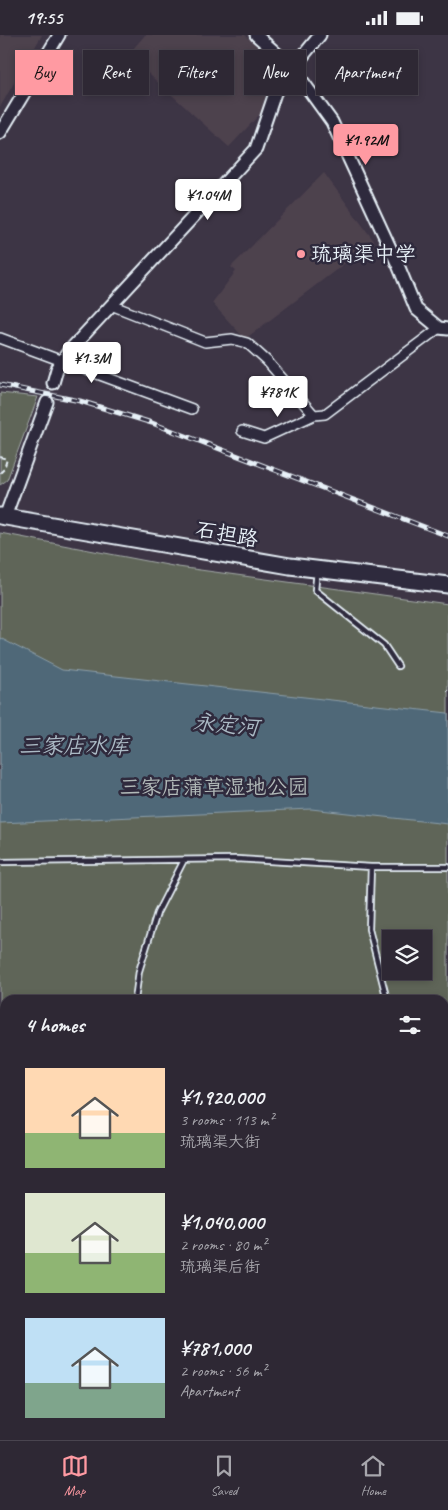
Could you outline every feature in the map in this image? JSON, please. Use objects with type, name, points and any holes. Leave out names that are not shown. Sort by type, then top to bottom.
[{"type":"main road","name":"石担路","points":[[2,516],[317,570],[448,585]]},
{"type":"street","points":[[0,133],[59,35]]},
{"type":"street","points":[[256,35],[273,50]]},
{"type":"street","points":[[306,52],[320,35]]},
{"type":"street","points":[[242,431],[264,437],[314,415],[326,414],[443,328],[416,309],[398,265],[332,122],[306,86]]},
{"type":"street","points":[[53,383],[62,360],[256,149],[274,95]]},
{"type":"street","points":[[111,305],[205,342],[232,339],[247,343],[267,361],[314,415]]},
{"type":"street","points":[[0,338],[192,409]]},
{"type":"street","points":[[2,516],[46,402]]},
{"type":"lane","points":[[317,570],[315,590],[384,645],[398,666]]},
{"type":"lane","points":[[0,862],[237,859],[371,867],[448,867]]},
{"type":"lane","points":[[137,995],[139,971],[157,913],[184,860]]},
{"type":"lane","points":[[371,867],[369,929],[386,995]]},
{"type":"path","points":[[0,457],[7,459],[4,469],[0,473]]},
{"type":"shaded area","points":[[0,35],[42,35],[33,50],[15,50],[15,81],[0,107]]},
{"type":"shaded area","points":[[145,35],[245,35],[261,50],[244,50],[244,95],[266,95],[260,114],[229,147],[172,95],[234,95],[234,50],[159,50],[159,83],[149,74],[149,50],[132,50]]},
{"type":"shaded area","name":"琉璃渠中学","points":[[324,173],[374,241],[245,339],[212,303],[236,271],[231,267]]},
{"type":"green space","points":[[0,393],[38,397],[7,480],[0,485]]},
{"type":"green space","name":"三家店蒲草湿地公园","points":[[0,533],[178,567],[448,604],[448,995],[0,995]]},
{"type":"water","name":"三家店水库","points":[[0,638],[62,670],[448,713],[448,824],[311,809],[0,823]]},
{"type":"tunnel","points":[[47,402],[53,383]]},
{"type":"railway","points":[[0,385],[80,401],[152,423],[448,536]]},
{"type":"place","name":"琉璃渠中学","points":[[301,254]]},
{"type":"water label","name":"永定河","points":[[226,725]]}]
